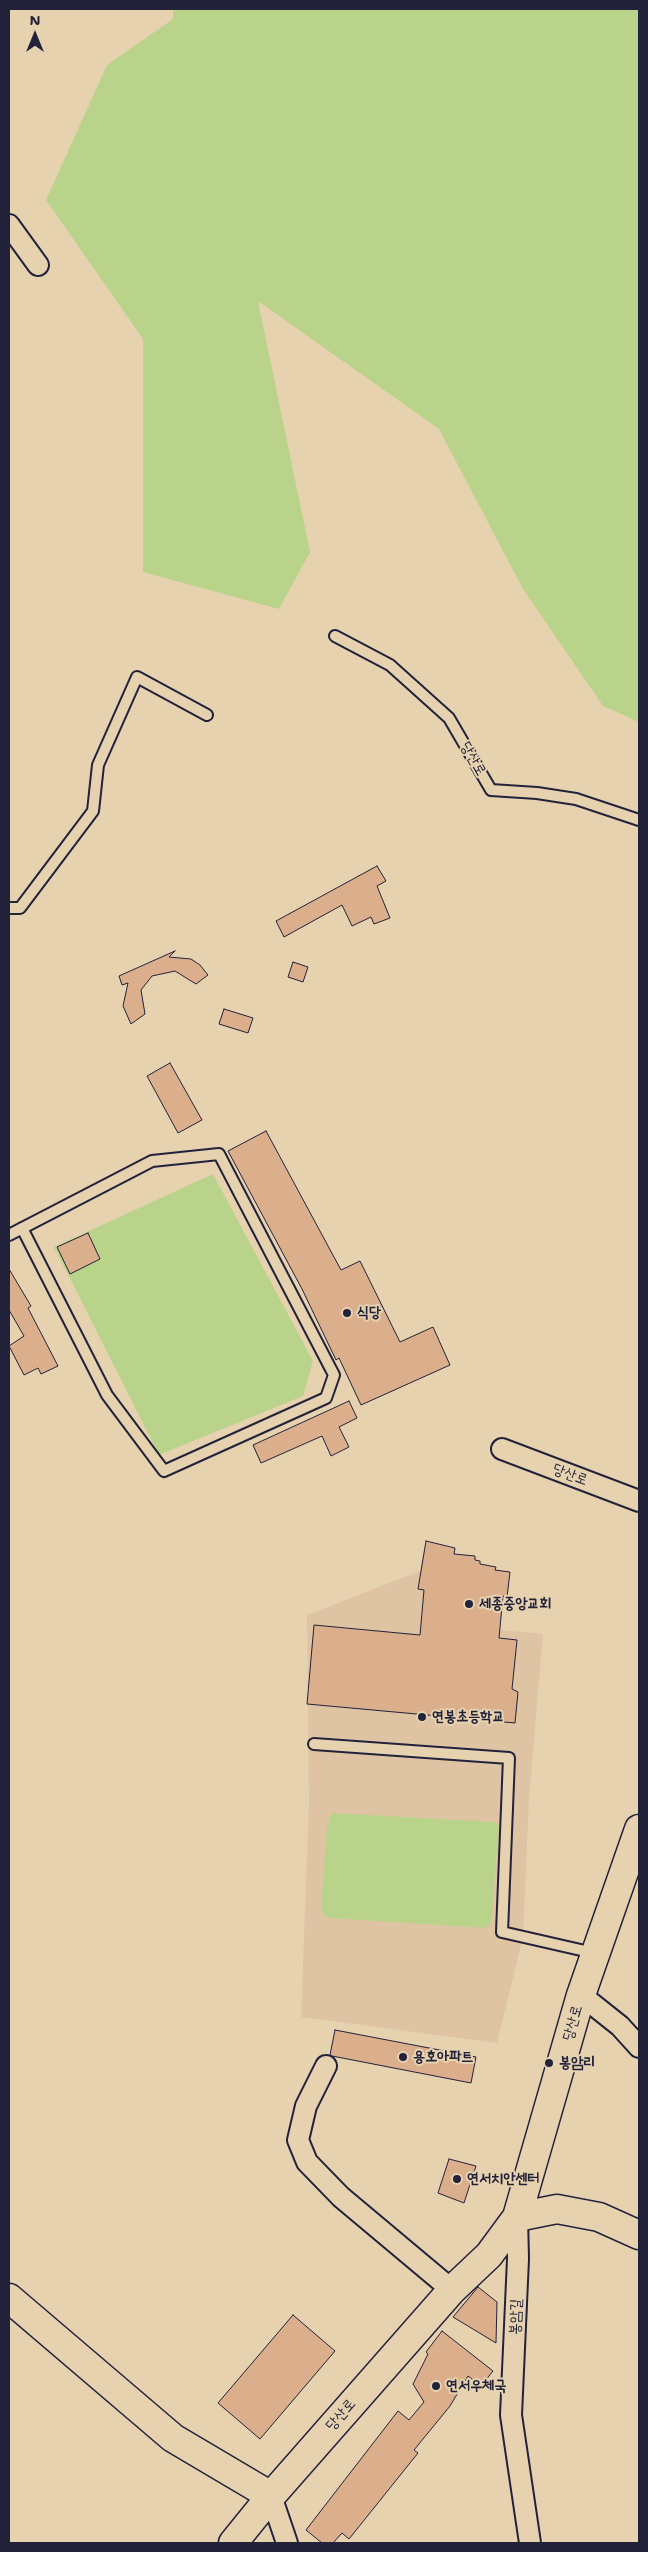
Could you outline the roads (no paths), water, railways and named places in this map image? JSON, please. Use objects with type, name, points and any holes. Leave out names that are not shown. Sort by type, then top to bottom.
[{"type":"main road","name":"당산로","points":[[233,2543],[270,2496],[452,2290],[489,2255],[517,2217],[581,1995],[639,1829]]},
{"type":"main road","points":[[517,2217],[558,2209],[599,2217],[639,2234]]},
{"type":"main road","points":[[9,2298],[173,2438],[270,2496]]},
{"type":"street","points":[[9,225],[38,265]]},
{"type":"street","name":"당산로","points":[[502,1449],[639,1501]]},
{"type":"street","name":"당산로","points":[[581,1995],[620,2026],[639,2047]]},
{"type":"street","points":[[326,2066],[306,2106],[298,2140],[307,2162],[341,2197],[452,2290]]},
{"type":"street","name":"봉암길","points":[[517,2217],[518,2268],[511,2415],[530,2543]]},
{"type":"street","points":[[270,2496],[287,2543]]},
{"type":"lane","name":"당산로","points":[[336,636],[390,665],[450,718],[491,790],[537,793],[576,799],[639,820]]},
{"type":"lane","points":[[9,908],[20,908],[93,811],[98,765],[137,677],[207,715]]},
{"type":"lane","points":[[9,1235],[22,1228],[152,1161],[219,1154],[334,1374],[326,1398],[164,1471],[107,1395],[22,1228]]},
{"type":"lane","points":[[314,1744],[509,1758],[502,1932],[595,1953]]},
{"type":"place","name":"식당","points":[[347,1313]]},
{"type":"place","name":"세종중앙교회","points":[[469,1604]]},
{"type":"place","name":"연봉초등학교","points":[[422,1717]]},
{"type":"place","name":"용호아파트","points":[[403,2057]]},
{"type":"place","name":"봉암리","points":[[549,2063]]},
{"type":"place","name":"연서치안센터","points":[[457,2179]]},
{"type":"place","name":"연서우체국","points":[[436,2386]]}]
